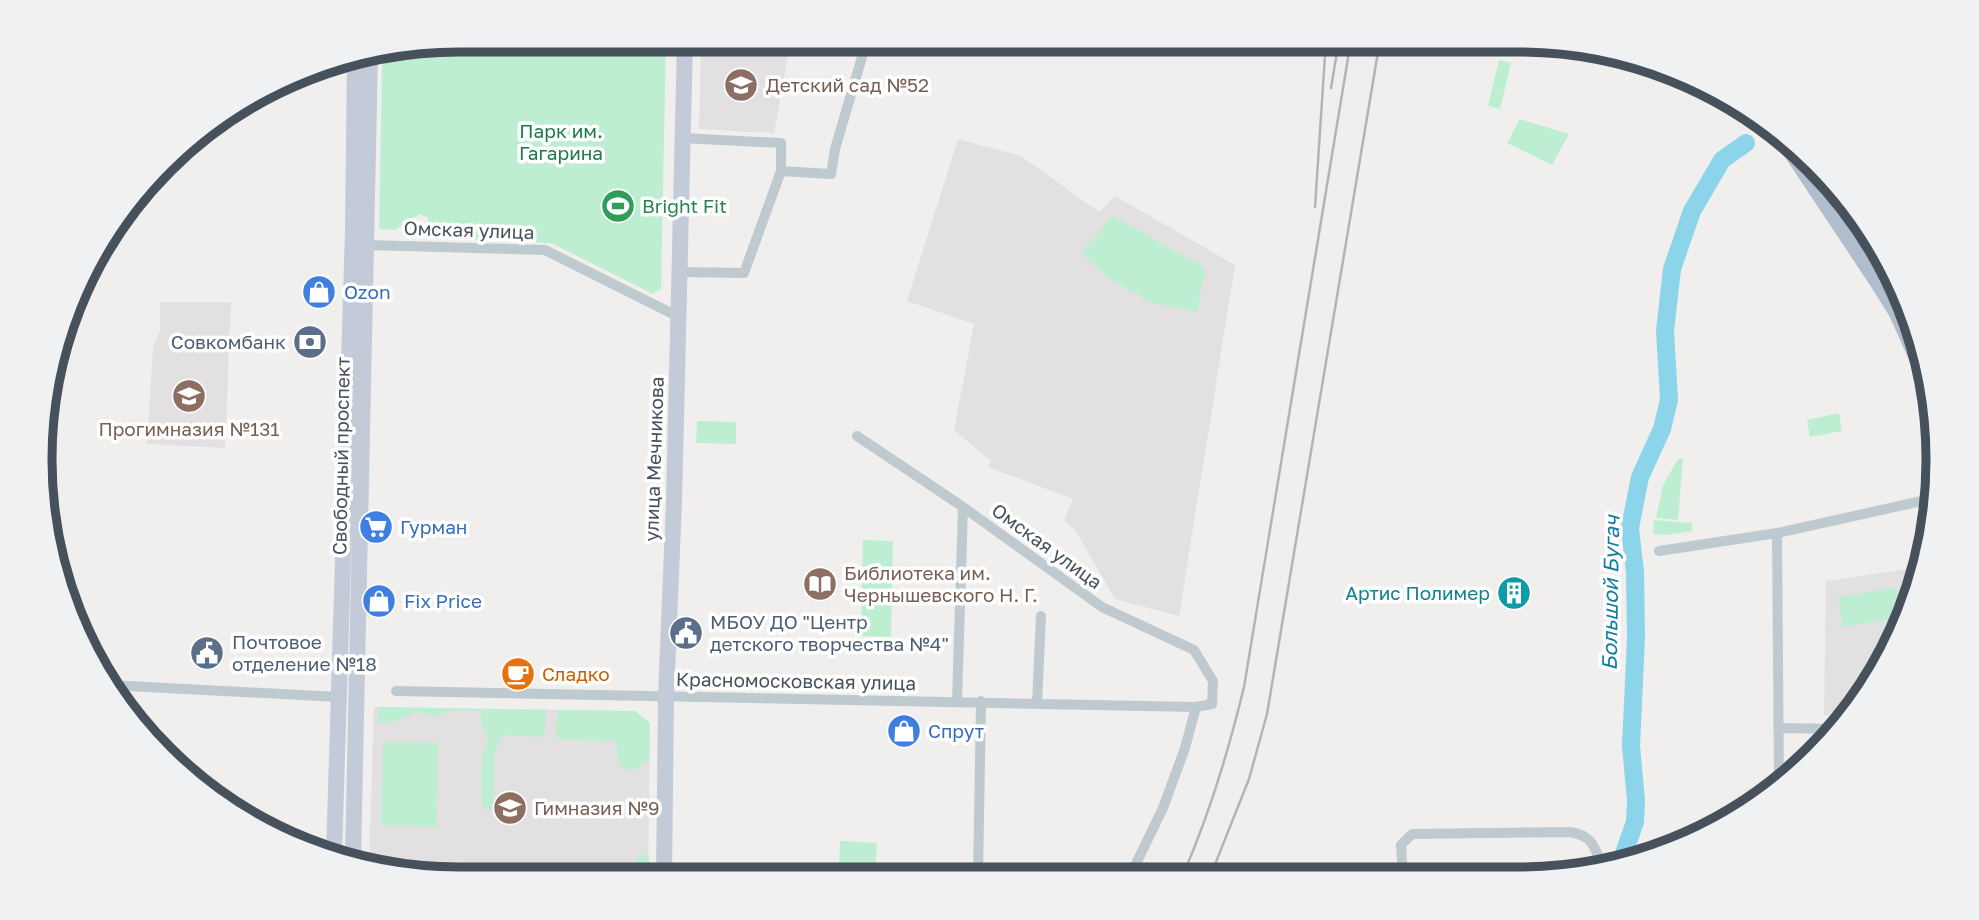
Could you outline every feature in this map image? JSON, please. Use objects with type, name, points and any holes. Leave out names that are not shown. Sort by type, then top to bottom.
[{"type":"main road","name":"улица Мечникова","points":[[664,867],[666,696],[685,52]]},
{"type":"main road","name":"Свободный проспект","points":[[334,848],[338,697],[370,63]]},
{"type":"main road","name":"Свободный проспект","points":[[353,853],[360,244],[355,66]]},
{"type":"main road","points":[[1834,202],[1904,326]]},
{"type":"main road","points":[[338,697],[356,699]]},
{"type":"street","points":[[781,171],[831,174],[835,149],[863,52]]},
{"type":"street","points":[[680,272],[744,273],[781,171],[781,143],[682,138]]},
{"type":"street","name":"Омская улица","points":[[360,244],[545,250],[679,317]]},
{"type":"street","name":"Омская улица","points":[[857,436],[963,507],[1102,607],[1194,650],[1213,681],[1212,704],[1196,707]]},
{"type":"street","points":[[1659,551],[1777,533],[1924,500]]},
{"type":"street","points":[[957,701],[963,507]]},
{"type":"street","points":[[1777,533],[1779,773]]},
{"type":"street","points":[[1037,703],[1041,617]]},
{"type":"street","points":[[121,686],[338,697]]},
{"type":"street","name":"Красномосковская улица","points":[[396,691],[1196,707]]},
{"type":"street","points":[[978,867],[981,701]]},
{"type":"street","points":[[1134,867],[1163,808],[1185,748],[1196,707]]},
{"type":"street","points":[[1779,728],[1824,730]]},
{"type":"street","points":[[1402,867],[1401,845],[1412,834],[1570,832],[1584,835],[1592,841],[1600,860]]},
{"type":"shaded area","name":"Детский сад №52","points":[[701,52],[789,52],[774,133],[699,129]]},
{"type":"shaded area","points":[[958,139],[1021,156],[1099,212],[1115,196],[1235,265],[1179,616],[1115,599],[1075,530],[1064,520],[1073,499],[988,467],[991,461],[954,430],[974,324],[907,301]]},
{"type":"shaded area","name":"Прогимназия №131","points":[[160,302],[231,302],[225,448],[147,444],[153,347],[160,330]]},
{"type":"shaded area","points":[[1908,569],[1910,576],[1895,616],[1872,664],[1836,715],[1824,715],[1826,581]]},
{"type":"shaded area","name":"Гимназия №9","points":[[374,707],[635,711],[650,723],[648,867],[433,867],[369,857]]},
{"type":"green space","name":"Парк им. Гагарина","points":[[666,52],[661,289],[653,294],[551,243],[444,239],[444,234],[430,233],[428,218],[420,214],[395,230],[379,229],[382,66],[387,59],[433,53]]},
{"type":"green space","points":[[1499,60],[1511,63],[1500,109],[1488,106]]},
{"type":"green space","points":[[1520,119],[1569,134],[1552,165],[1507,143]]},
{"type":"green space","points":[[1113,216],[1205,268],[1197,312],[1153,303],[1108,278],[1081,253]]},
{"type":"green space","points":[[1839,413],[1842,431],[1810,437],[1807,420]]},
{"type":"green space","points":[[697,421],[736,422],[736,444],[696,443]]},
{"type":"green space","points":[[1678,459],[1683,459],[1678,520],[1656,518],[1663,485]]},
{"type":"green space","points":[[1654,520],[1692,523],[1692,531],[1653,534]]},
{"type":"green space","points":[[863,540],[893,541],[891,637],[861,636]]},
{"type":"green space","points":[[1896,587],[1899,606],[1894,618],[1843,627],[1838,597]]},
{"type":"green space","points":[[379,707],[546,710],[545,732],[542,737],[503,735],[495,751],[492,810],[483,809],[482,758],[487,739],[481,727],[481,711],[453,710],[435,716],[415,712],[397,721],[382,723],[377,722]]},
{"type":"green space","points":[[557,710],[635,711],[650,723],[649,762],[635,770],[622,769],[617,757],[617,741],[561,740],[556,737]]},
{"type":"green space","points":[[383,742],[438,743],[436,827],[381,825]]},
{"type":"green space","points":[[840,841],[877,843],[875,867],[839,867]]},
{"type":"green space","points":[[638,855],[649,855],[648,867],[636,867]]},
{"type":"waterway","name":"Большой Бугач","points":[[1624,854],[1635,822],[1636,801],[1631,746],[1636,637],[1635,572],[1630,528],[1640,477],[1662,429],[1669,400],[1665,331],[1672,269],[1692,211],[1722,160],[1746,143]]},
{"type":"railway","points":[[1315,207],[1325,52]]},
{"type":"railway","points":[[1331,88],[1337,52]]},
{"type":"railway","points":[[1186,867],[1217,784],[1244,687],[1349,52]]},
{"type":"railway","points":[[1214,867],[1249,779],[1267,714],[1378,52]]},
{"type":"place","name":"Детский сад №52","points":[[741,85]]},
{"type":"place","name":"Bright Fit","points":[[618,206]]},
{"type":"place","name":"Ozon","points":[[319,292]]},
{"type":"place","name":"Совкомбанк","points":[[310,342]]},
{"type":"place","name":"Прогимназия №131","points":[[189,396]]},
{"type":"place","name":"Гурман","points":[[376,527]]},
{"type":"place","name":"Библиотека им. Чернышевского Н. Г.","points":[[820,584]]},
{"type":"place","name":"Артис Полимер","points":[[1514,593]]},
{"type":"place","name":"Fix Price","points":[[379,601]]},
{"type":"place","name":"МБОУ ДО \"Центр детского творчества №4\"","points":[[686,633]]},
{"type":"place","name":"Почтовое отделение №18","points":[[207,653]]},
{"type":"place","name":"Сладко","points":[[518,674]]},
{"type":"place","name":"Спрут","points":[[904,731]]},
{"type":"place","name":"Гимназия №9","points":[[510,808]]}]
